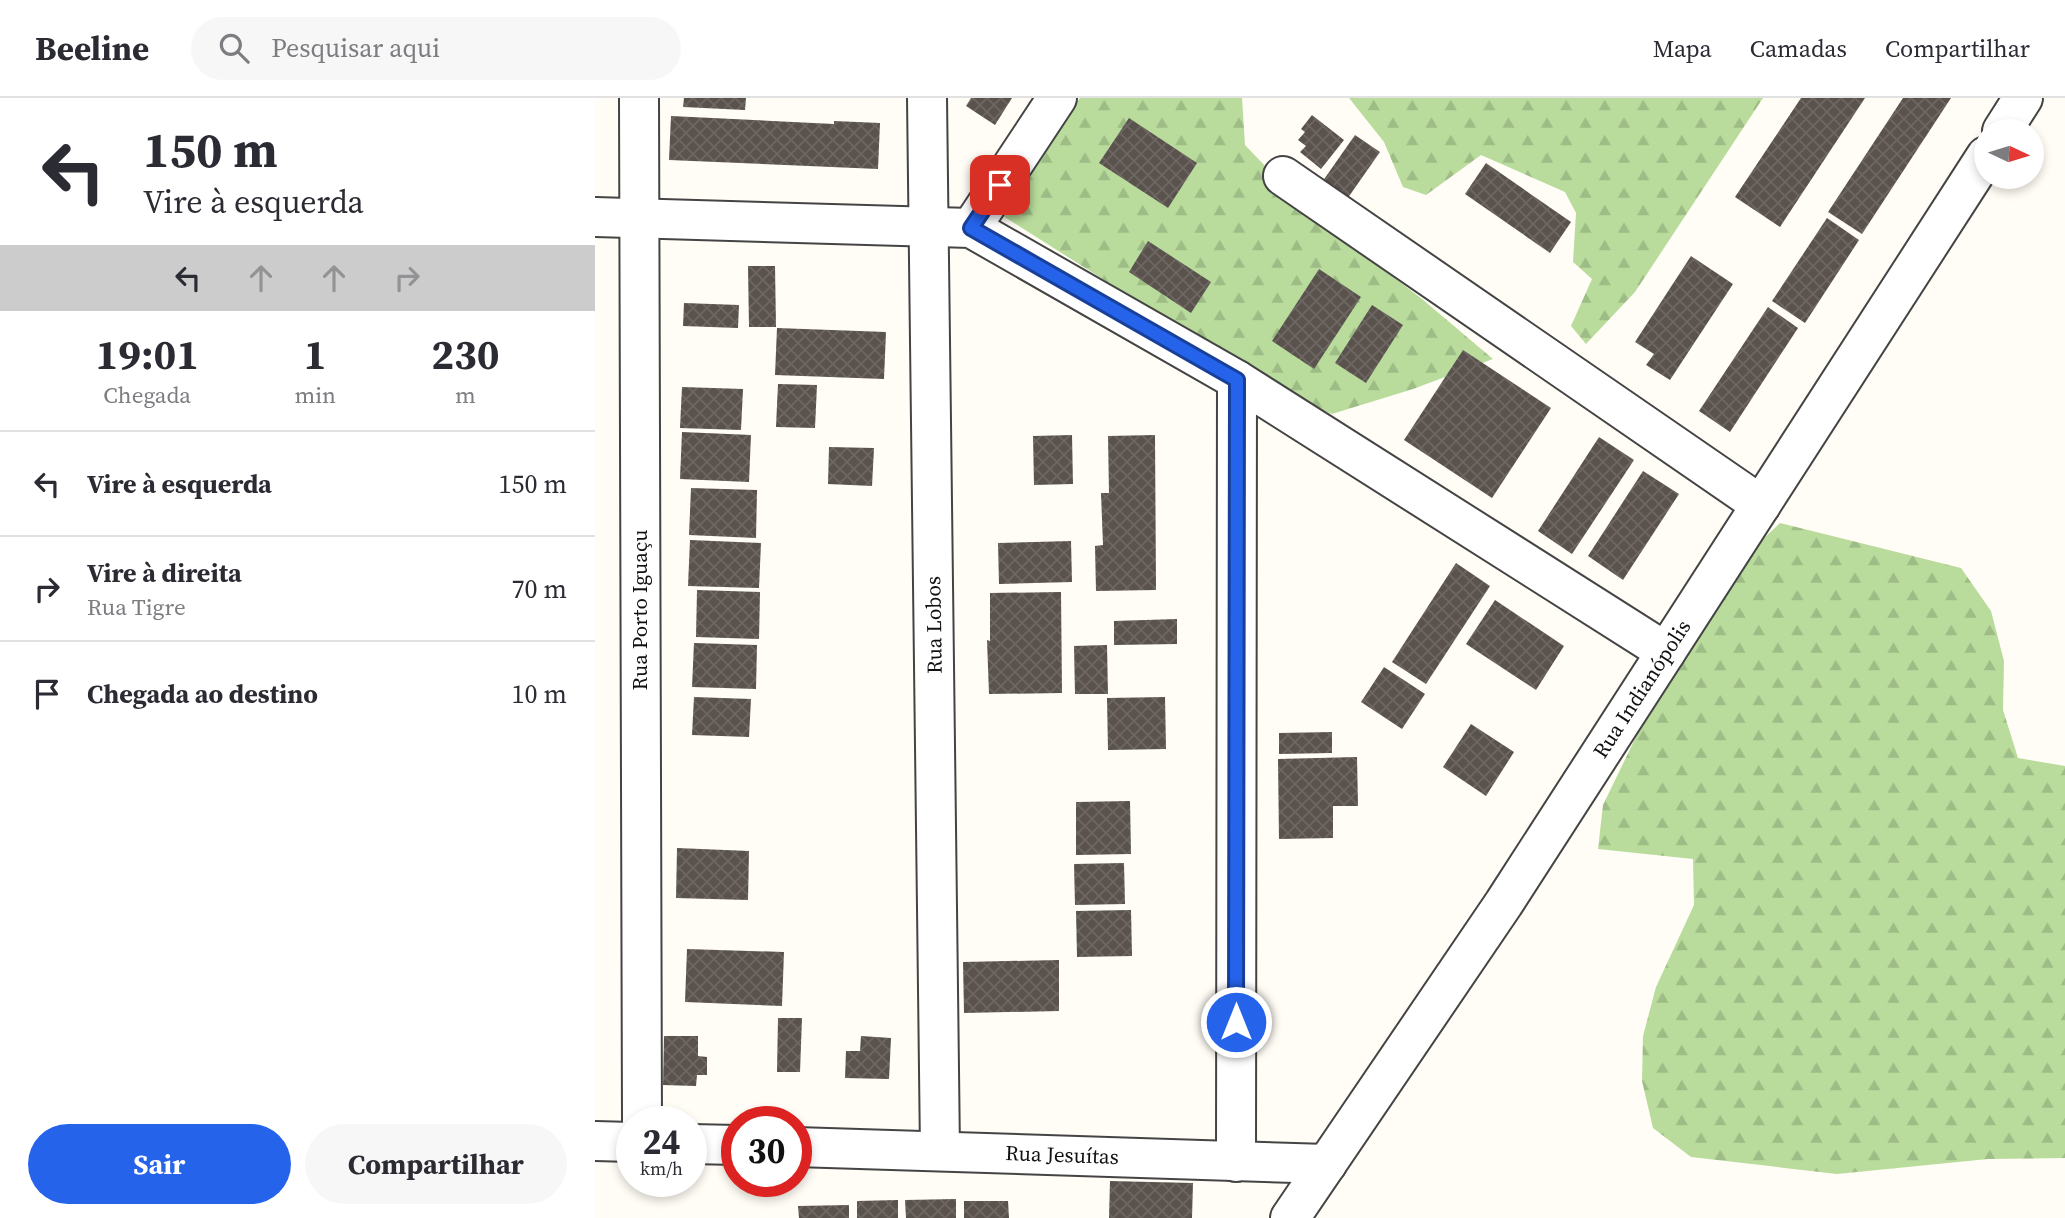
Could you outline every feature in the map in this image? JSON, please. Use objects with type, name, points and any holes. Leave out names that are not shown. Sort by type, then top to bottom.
[{"type":"street","name":"Rua Porto Iguaçu","points":[[639,98],[642,1106]]},
{"type":"street","name":"Rua Lobos","points":[[927,98],[940,1151]]},
{"type":"street","points":[[971,228],[1056,98]]},
{"type":"street","points":[[2010,119],[2024,98]]},
{"type":"street","name":"Rua Indianópolis","points":[[1290,1218],[1504,903],[1974,175]]},
{"type":"street","points":[[1283,176],[1761,505]]},
{"type":"street","points":[[595,217],[971,228],[1237,380],[1666,652]]},
{"type":"street","points":[[1236,1162],[1237,380]]},
{"type":"street","points":[[595,1141],[616,1142]]},
{"type":"street","name":"Rua Jesuítas","points":[[812,1147],[1327,1164]]},
{"type":"green space","points":[[1080,98],[1242,98],[1245,145],[1312,215],[1422,299],[1493,359],[1413,389],[1332,414],[1286,395],[992,209]]},
{"type":"green space","points":[[1349,98],[1763,98],[1635,292],[1586,344],[1571,326],[1592,279],[1573,262],[1576,213],[1565,192],[1481,155],[1426,195],[1403,187],[1384,142]]},
{"type":"green space","points":[[1780,523],[1961,568],[1991,611],[2004,661],[2003,710],[2018,758],[2065,766],[2065,1158],[1988,1159],[1837,1174],[1691,1157],[1653,1128],[1642,1081],[1643,1036],[1656,987],[1694,905],[1693,859],[1598,849],[1603,805],[1666,675],[1740,561]]},
{"type":"building","points":[[684,98],[746,98],[745,110],[683,107]]},
{"type":"building","points":[[971,98],[1012,98],[995,125],[966,106]]},
{"type":"building","points":[[1801,98],[1865,98],[1780,227],[1735,197]]},
{"type":"building","points":[[1903,98],[1951,98],[1862,234],[1828,212]]},
{"type":"building","points":[[1312,115],[1344,140],[1321,169],[1300,152],[1306,146],[1298,140],[1305,132],[1301,129]]},
{"type":"building","points":[[671,116],[834,124],[834,121],[880,123],[878,169],[669,160]]},
{"type":"building","points":[[1129,118],[1197,163],[1168,208],[1099,163]]},
{"type":"building","points":[[1355,135],[1380,152],[1345,202],[1320,185]]},
{"type":"building","points":[[1486,163],[1571,222],[1550,253],[1465,194]]},
{"type":"building","points":[[1827,218],[1859,240],[1805,323],[1772,301]]},
{"type":"building","points":[[1148,241],[1211,282],[1191,313],[1129,272]]},
{"type":"building","points":[[1691,256],[1733,284],[1670,380],[1646,365],[1654,354],[1635,342]]},
{"type":"building","points":[[748,266],[775,266],[776,327],[749,327]]},
{"type":"building","points":[[1319,269],[1361,297],[1314,369],[1272,341]]},
{"type":"building","points":[[684,303],[739,305],[738,328],[683,326]]},
{"type":"building","points":[[1372,305],[1403,325],[1366,383],[1335,363]]},
{"type":"building","points":[[1768,307],[1798,328],[1730,432],[1699,411]]},
{"type":"building","points":[[777,328],[886,332],[884,379],[775,375]]},
{"type":"building","points":[[1463,350],[1551,408],[1492,498],[1404,440]]},
{"type":"building","points":[[778,384],[817,385],[815,428],[776,427]]},
{"type":"building","points":[[682,387],[743,389],[741,430],[680,428]]},
{"type":"building","points":[[682,432],[751,435],[749,482],[680,479]]},
{"type":"building","points":[[1072,435],[1073,484],[1034,485],[1033,436]]},
{"type":"building","points":[[1155,435],[1156,590],[1096,591],[1095,546],[1103,545],[1101,493],[1109,493],[1108,436]]},
{"type":"building","points":[[1599,437],[1634,460],[1572,554],[1538,531]]},
{"type":"building","points":[[829,447],[874,448],[872,486],[828,484]]},
{"type":"building","points":[[1643,471],[1679,494],[1623,580],[1588,556]]},
{"type":"building","points":[[691,488],[757,490],[756,538],[689,535]]},
{"type":"building","points":[[690,540],[761,543],[759,588],[688,586]]},
{"type":"building","points":[[1071,541],[1072,582],[999,584],[998,543]]},
{"type":"building","points":[[1456,563],[1490,586],[1426,684],[1392,662]]},
{"type":"building","points":[[697,590],[760,592],[759,639],[696,637]]},
{"type":"building","points":[[1061,592],[1062,693],[989,694],[987,640],[990,641],[990,593]]},
{"type":"building","points":[[1495,600],[1564,646],[1536,690],[1466,644]]},
{"type":"building","points":[[1177,619],[1177,644],[1114,645],[1114,621]]},
{"type":"building","points":[[694,643],[757,645],[756,689],[692,687]]},
{"type":"building","points":[[1107,645],[1108,694],[1075,694],[1074,646]]},
{"type":"building","points":[[1384,667],[1425,694],[1402,729],[1361,702]]},
{"type":"building","points":[[694,697],[751,699],[749,737],[692,735]]},
{"type":"building","points":[[1165,697],[1166,749],[1108,750],[1107,698]]},
{"type":"building","points":[[1471,724],[1514,752],[1486,796],[1443,767]]},
{"type":"building","points":[[1332,732],[1332,753],[1279,754],[1279,733]]},
{"type":"building","points":[[1357,757],[1358,806],[1333,806],[1333,838],[1279,839],[1278,759]]},
{"type":"building","points":[[1130,801],[1131,854],[1076,855],[1076,802]]},
{"type":"building","points":[[677,848],[749,851],[748,900],[676,898]]},
{"type":"building","points":[[1124,863],[1125,904],[1075,905],[1074,864]]},
{"type":"building","points":[[1131,910],[1132,956],[1077,957],[1076,911]]},
{"type":"building","points":[[687,949],[784,952],[782,1006],[685,1002]]},
{"type":"building","points":[[1059,960],[1059,1011],[964,1013],[963,962]]},
{"type":"building","points":[[778,1018],[802,1018],[800,1072],[777,1072]]},
{"type":"building","points":[[664,1036],[698,1036],[698,1056],[707,1057],[707,1075],[697,1075],[696,1086],[663,1085]]},
{"type":"building","points":[[861,1036],[891,1038],[889,1079],[845,1078],[846,1051],[860,1051]]},
{"type":"building","points":[[1110,1181],[1193,1183],[1192,1218],[1109,1218]]},
{"type":"building","points":[[956,1199],[956,1218],[906,1218],[905,1200]]},
{"type":"building","points":[[898,1200],[898,1218],[857,1218],[857,1201]]},
{"type":"building","points":[[964,1201],[1008,1201],[1009,1218],[964,1218]]},
{"type":"building","points":[[849,1205],[849,1218],[799,1218],[798,1206]]},
{"type":"route","points":[[1000,185],[971,228],[1237,380],[1236,1022]]}]
